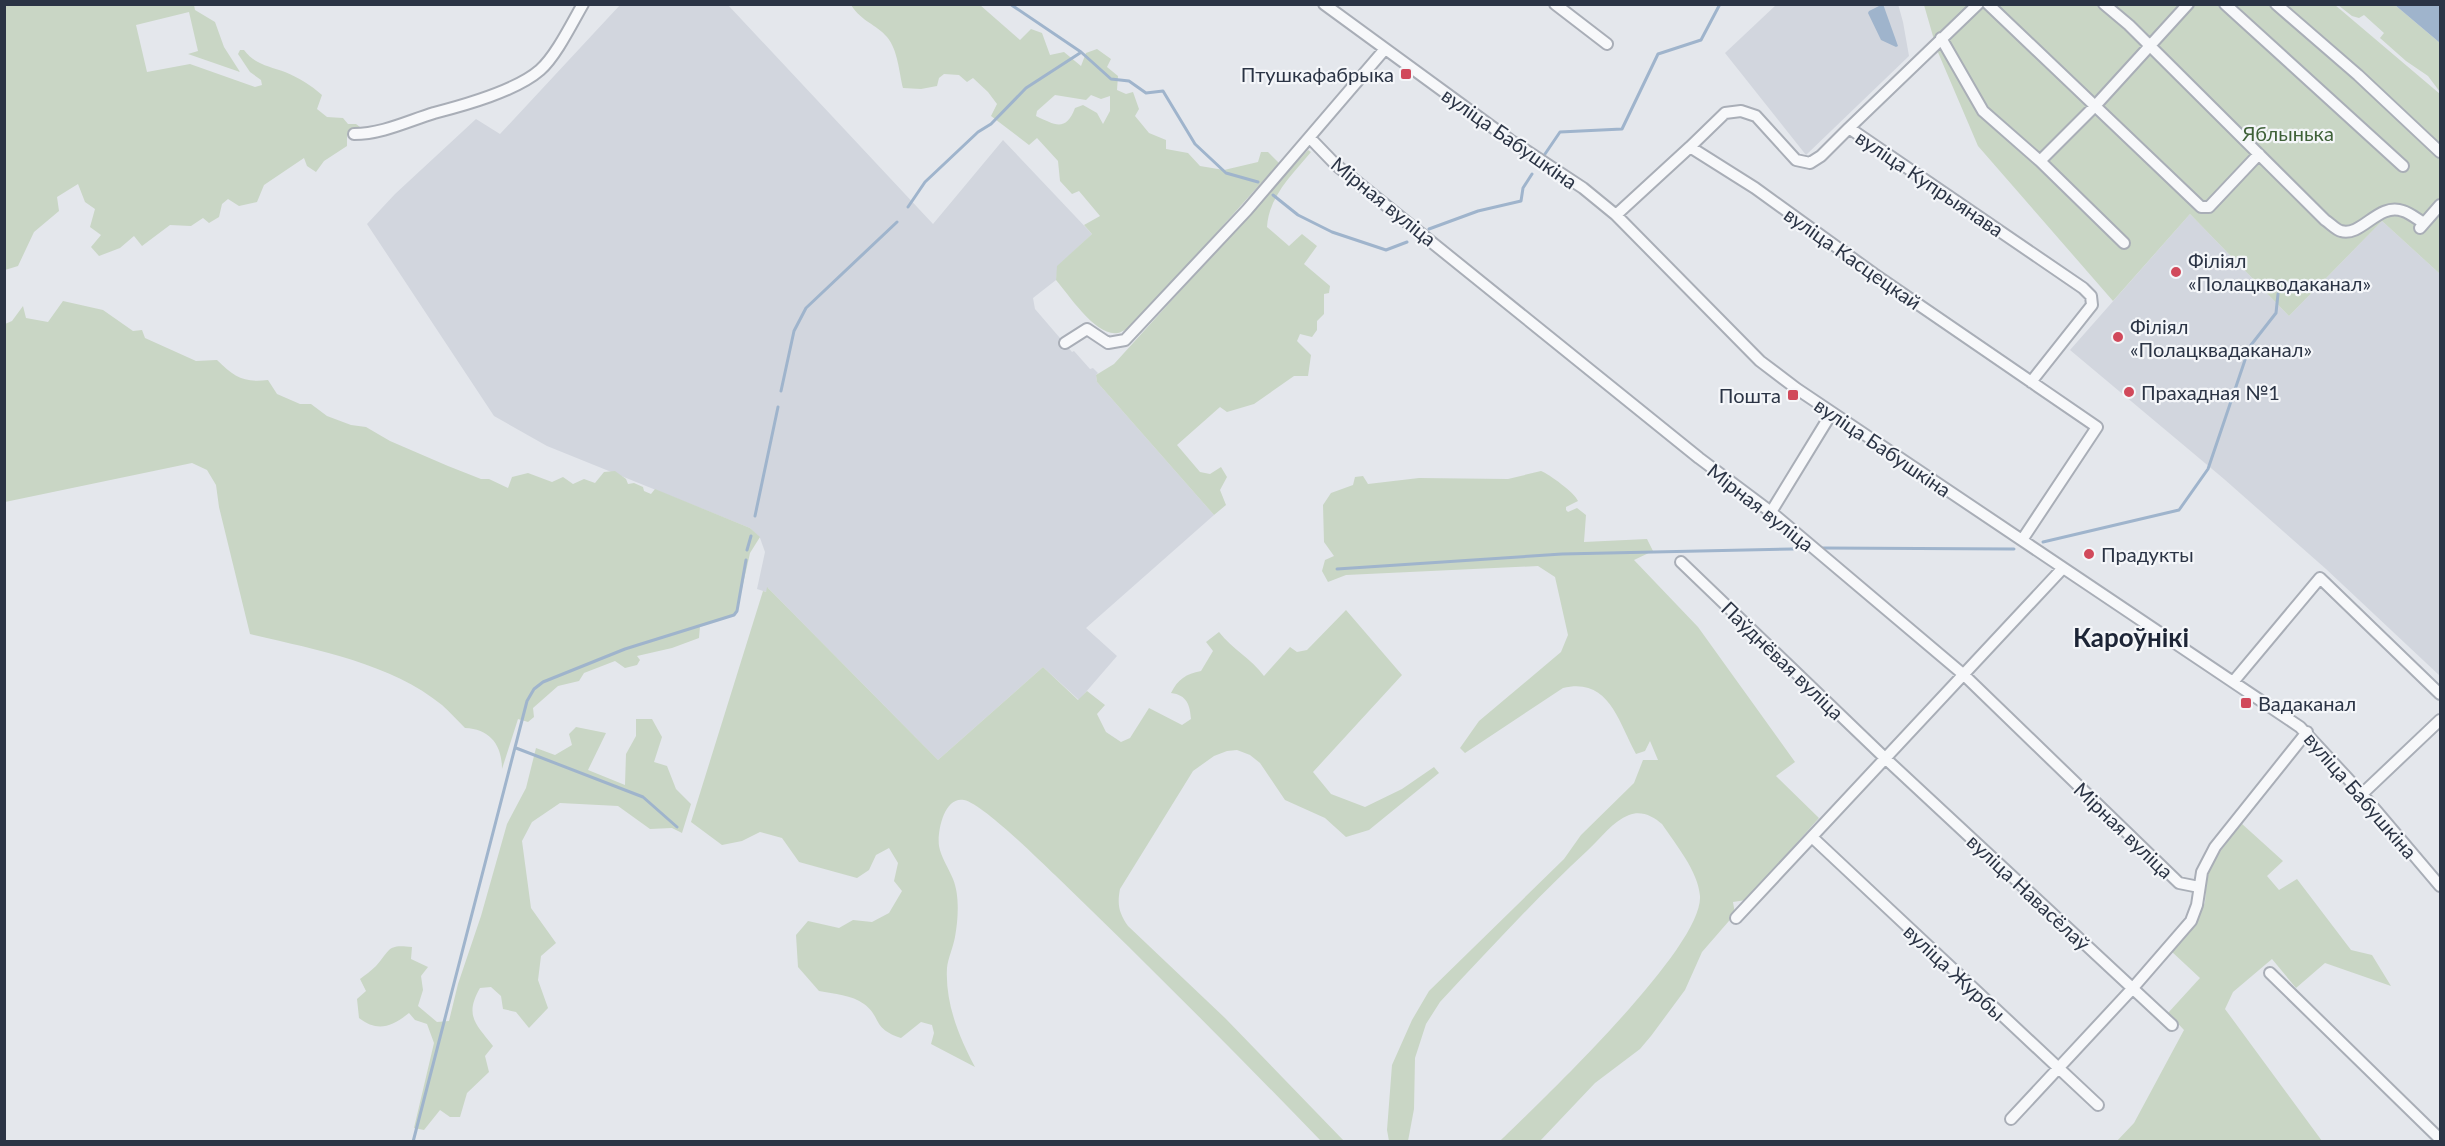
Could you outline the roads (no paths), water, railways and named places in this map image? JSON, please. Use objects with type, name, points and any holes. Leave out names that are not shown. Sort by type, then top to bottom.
[{"type":"street","points":[[354,134],[379,131],[462,106],[533,76],[543,68],[583,4]]},
{"type":"street","name":"вуліца Бабушкіна","points":[[1324,4],[1510,140],[1583,188],[1616,215],[1760,361],[1831,414],[2307,732],[2440,886]]},
{"type":"street","points":[[1555,4],[1607,44]]},
{"type":"street","points":[[1849,128],[1978,4]]},
{"type":"street","points":[[1988,4],[2201,207],[2209,207],[2259,154]]},
{"type":"street","points":[[2104,4],[2149,45],[2325,220],[2340,231],[2351,231],[2391,209],[2402,211],[2422,226],[2440,205]]},
{"type":"street","points":[[2040,161],[2095,106],[2188,4]]},
{"type":"street","points":[[2225,4],[2403,166]]},
{"type":"street","points":[[2276,4],[2358,75],[2440,152]]},
{"type":"street","points":[[1941,38],[1983,111],[2040,161],[2124,243]]},
{"type":"street","points":[[1065,343],[1087,329],[1108,343],[1125,340],[1310,138],[1385,49]]},
{"type":"street","name":"вуліца Купрыянава","points":[[1690,147],[1725,114],[1741,111],[1756,116],[1796,160],[1810,163],[1821,156],[1849,128],[2084,288],[2091,296],[2092,305],[2031,382]]},
{"type":"street","name":"Мірная вуліца","points":[[1310,138],[1336,165],[1699,458],[1771,512],[1964,675],[2179,883],[2199,886]]},
{"type":"street","points":[[1616,215],[1690,147]]},
{"type":"street","name":"вуліца Касцецкай","points":[[1690,147],[1755,188],[2097,427],[2022,540]]},
{"type":"street","points":[[1771,512],[1831,414]]},
{"type":"street","name":"Паўднёвая вуліца","points":[[1681,562],[1886,759]]},
{"type":"street","points":[[1736,918],[2063,568]]},
{"type":"street","points":[[2233,682],[2319,578],[2440,694]]},
{"type":"street","points":[[2362,794],[2440,720]]},
{"type":"street","points":[[2012,1119],[2191,921],[2198,905],[2202,872],[2215,847],[2307,732]]},
{"type":"street","name":"вуліца Навасёлаў","points":[[1886,759],[2172,1025]]},
{"type":"street","name":"вуліца Журбы","points":[[1813,838],[2098,1105]]},
{"type":"street","points":[[2270,973],[2440,1139]]},
{"type":"water","points":[[1883,4],[1898,46],[1896,47],[1881,40],[1868,13]]},
{"type":"water","points":[[2395,5],[2440,5],[2440,43]]},
{"type":"waterway","points":[[1010,4],[1081,52],[1111,79],[1129,81],[1146,93],[1163,91],[1195,144],[1226,173],[1258,182]]},
{"type":"waterway","points":[[1545,154],[1560,132],[1622,129],[1658,54],[1701,40],[1720,4]]},
{"type":"waterway","points":[[908,207],[925,182],[978,132],[991,124],[1026,88],[1080,53]]},
{"type":"waterway","points":[[1429,229],[1478,211],[1521,201],[1523,188],[1532,174]]},
{"type":"waterway","points":[[1273,195],[1298,215],[1332,232],[1386,250],[1407,242]]},
{"type":"waterway","points":[[781,391],[794,331],[806,308],[897,222]]},
{"type":"waterway","points":[[2251,345],[2276,313],[2278,294]]},
{"type":"waterway","points":[[2043,542],[2179,510],[2208,469],[2245,360]]},
{"type":"waterway","points":[[755,516],[778,407]]},
{"type":"waterway","points":[[747,550],[751,536]]},
{"type":"waterway","points":[[1823,548],[2014,549]]},
{"type":"waterway","points":[[1337,569],[1562,554],[1793,549]]},
{"type":"waterway","points":[[413,1142],[527,701],[534,689],[543,682],[625,649],[734,615],[737,611],[746,560]]},
{"type":"waterway","points":[[516,748],[643,797],[677,827]]},
{"type":"place","name":"Птушкафабрыка","points":[[1406,74]]},
{"type":"place","name":"Філіял «Полацкводаканал»","points":[[2176,272]]},
{"type":"place","name":"Філіял «Полацквадаканал»","points":[[2118,337]]},
{"type":"place","name":"Прахадная №1","points":[[2129,392]]},
{"type":"place","name":"Пошта","points":[[1793,395]]},
{"type":"place","name":"Прадукты","points":[[2089,554]]},
{"type":"place","name":"Вадаканал","points":[[2246,703]]},
{"type":"district","name":"Кароўнікі","points":[[2131,637]]},
{"type":"park label","name":"Яблынька","points":[[2288,133]]}]
